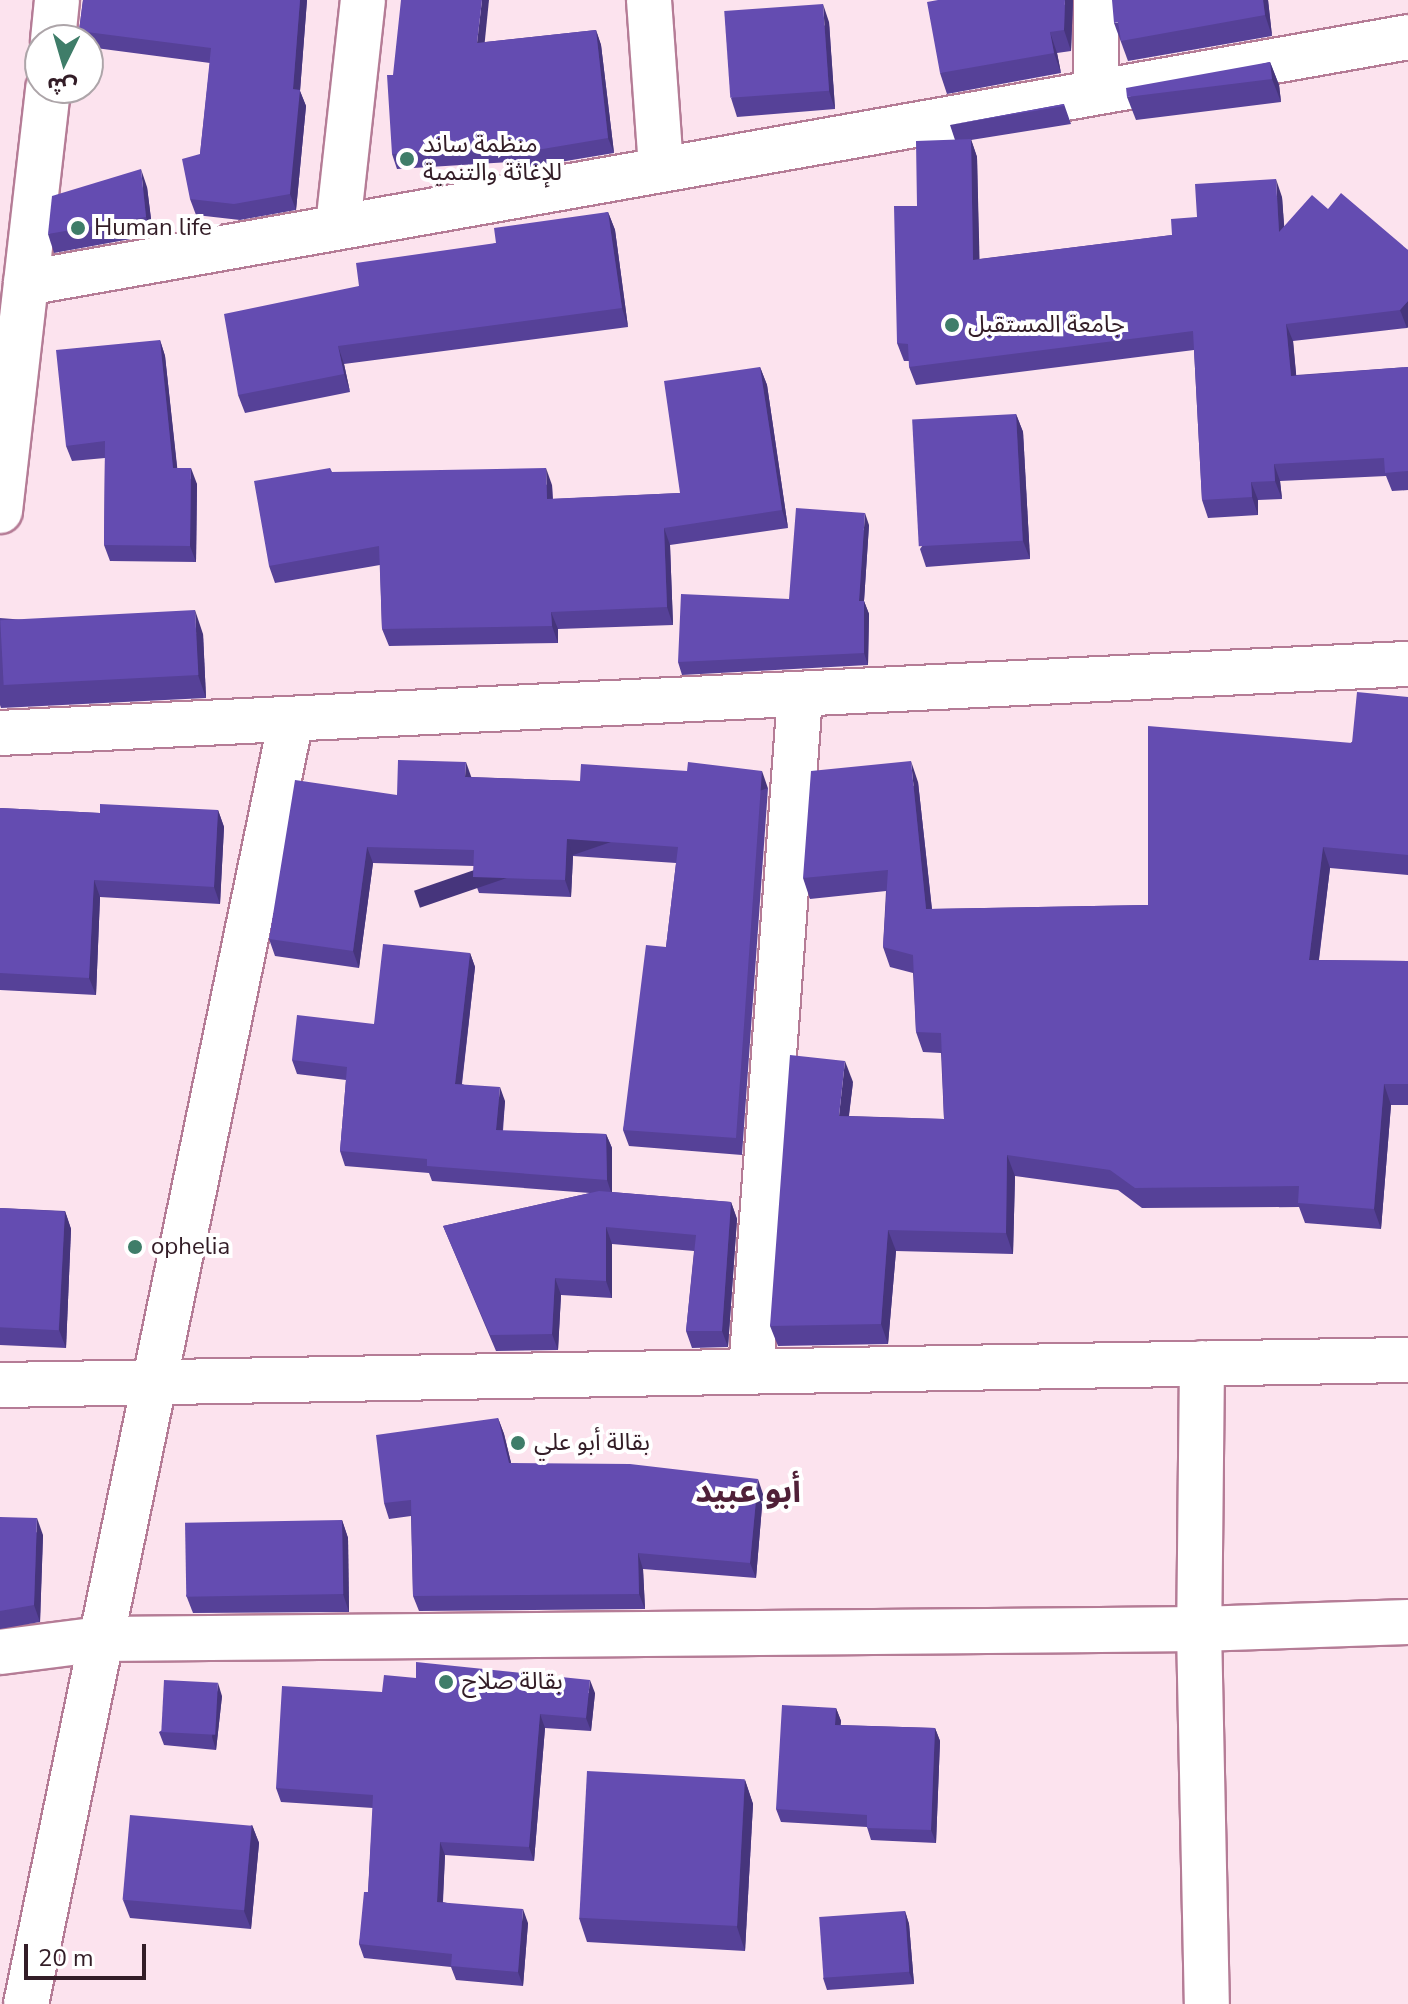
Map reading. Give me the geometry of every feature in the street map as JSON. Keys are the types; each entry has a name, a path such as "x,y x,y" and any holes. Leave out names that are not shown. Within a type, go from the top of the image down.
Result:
{"street":[{"path":"55,24 57,0"},
{"path":"338,226 363,0"},
{"path":"649,0 661,168"},
{"path":"1096,0 1096,89"},
{"path":"26,283 1096,89 1408,37"},
{"path":"0,511 46,104"},
{"path":"0,733 1408,664"},
{"path":"751,1371 800,696"},
{"path":"26,2004 291,720"},
{"path":"0,1385 1408,1360"},
{"path":"1202,1363 1199,1629 1207,2004"},
{"path":"0,1652 102,1639 1199,1629 1408,1622"}],"building":[{"path":"83,0 300,0 293,89 300,90 290,194 234,204 190,199 182,159 200,154 211,48 104,34 104,24 80,24"},
{"path":"401,0 482,0 477,43 596,30 608,138 507,155 506,147 392,154 387,75 393,75"},
{"path":"1065,0 1064,30 1050,32 1054,53 940,73 927,2"},
{"path":"1112,0 1263,0 1265,15 1121,41 1118,22 1114,23"},
{"path":"823,4 829,91 730,98 724,11"},
{"path":"1270,62 1272,79 1127,97 1126,88"},
{"path":"1064,104 1064,106 950,125"},
{"path":"971,139 973,260 1172,235 1171,219 1197,217 1195,184 1276,179 1279,232 1312,195 1328,209 1341,193 1408,250 1408,301 1400,310 1286,324 1291,376 1408,367 1408,471 1385,473 1384,458 1274,464 1275,481 1251,482 1252,497 1202,500 1193,331 909,367 908,344 897,343 894,206 917,206 916,141"},
{"path":"141,169 146,217 48,234 52,196"},
{"path":"608,212 622,308 338,346 344,374 238,395 224,314 359,286 356,263 496,243 494,228"},
{"path":"160,340 173,468 191,468 190,546 104,545 105,441 66,446 56,350"},
{"path":"760,367 782,510 664,528 667,607 551,612 552,626 382,629 379,546 269,566 254,481 330,468 331,472 546,468 547,499 680,493 664,381"},
{"path":"1016,414 1023,541 919,546 912,419"},
{"path":"796,508 865,513 859,601 864,601 864,653 678,662 681,594 789,599"},
{"path":"195,610 198,675 4,685 0,620"},
{"path":"1357,692 1408,697 1408,855 1323,847 1309,960 1408,961 1408,1084 1384,1084 1374,1209 1298,1203 1299,1186 1135,1188 1110,1170 1007,1155 1006,1233 888,1230 881,1324 770,1326 790,1055 845,1061 839,1116 944,1119 941,1033 916,1032 913,955 883,947 888,870 803,878 811,771 911,761 926,909 1148,905 1148,726 1352,743"},
{"path":"398,760 466,762 465,777 580,781 581,764 687,771 688,762 762,771 736,1138 623,1130 646,945 666,947 678,847 567,839 565,880 473,877 474,850 367,847 353,951 269,939 295,780 397,795"},
{"path":"100,804 218,810 214,887 94,880 89,978 0,973 0,808 100,813"},
{"path":"383,944 470,953 455,1084 500,1087 496,1130 606,1134 607,1180 427,1166 427,1159 340,1151 347,1067 292,1060 297,1015 374,1024"},
{"path":"599,1191 731,1202 722,1331 686,1331 696,1235 606,1227 606,1281 555,1278 552,1334 490,1335 443,1226"},
{"path":"0,1208 65,1211 59,1330 0,1327"},
{"path":"498,1418 509,1463 630,1464 758,1479 750,1563 638,1553 639,1594 413,1596 411,1500 384,1503 376,1435"},
{"path":"0,1517 37,1518 34,1605 0,1611"},
{"path":"342,1520 343,1594 186,1597 185,1523"},
{"path":"416,1662 590,1680 586,1718 540,1714 529,1847 440,1842 437,1902 523,1909 518,1972 451,1966 452,1954 359,1944 364,1892 368,1892 373,1795 276,1788 282,1686 382,1692 384,1675 416,1678"},
{"path":"164,1680 218,1683 215,1735 161,1732"},
{"path":"782,1705 836,1708 835,1725 935,1728 931,1830 867,1828 867,1815 776,1809"},
{"path":"587,1771 745,1779 737,1926 579,1918"},
{"path":"130,1815 252,1826 244,1910 123,1900"},
{"path":"905,1911 909,1972 823,1978 819,1917"}],"place":[{"name":"منظمة ساند للإغاثة والتنمية","path":"407,159"},
{"name":"Human life","path":"78,228"},
{"name":"جامعة المستقبل","path":"952,325"},
{"name":"ophelia","path":"135,1247"},
{"name":"بقالة أبو علي","path":"518,1443"},
{"name":"بقالة صلاح","path":"446,1682"}],"district":[{"name":"أبو عبيد","path":"748,1492"}]}
